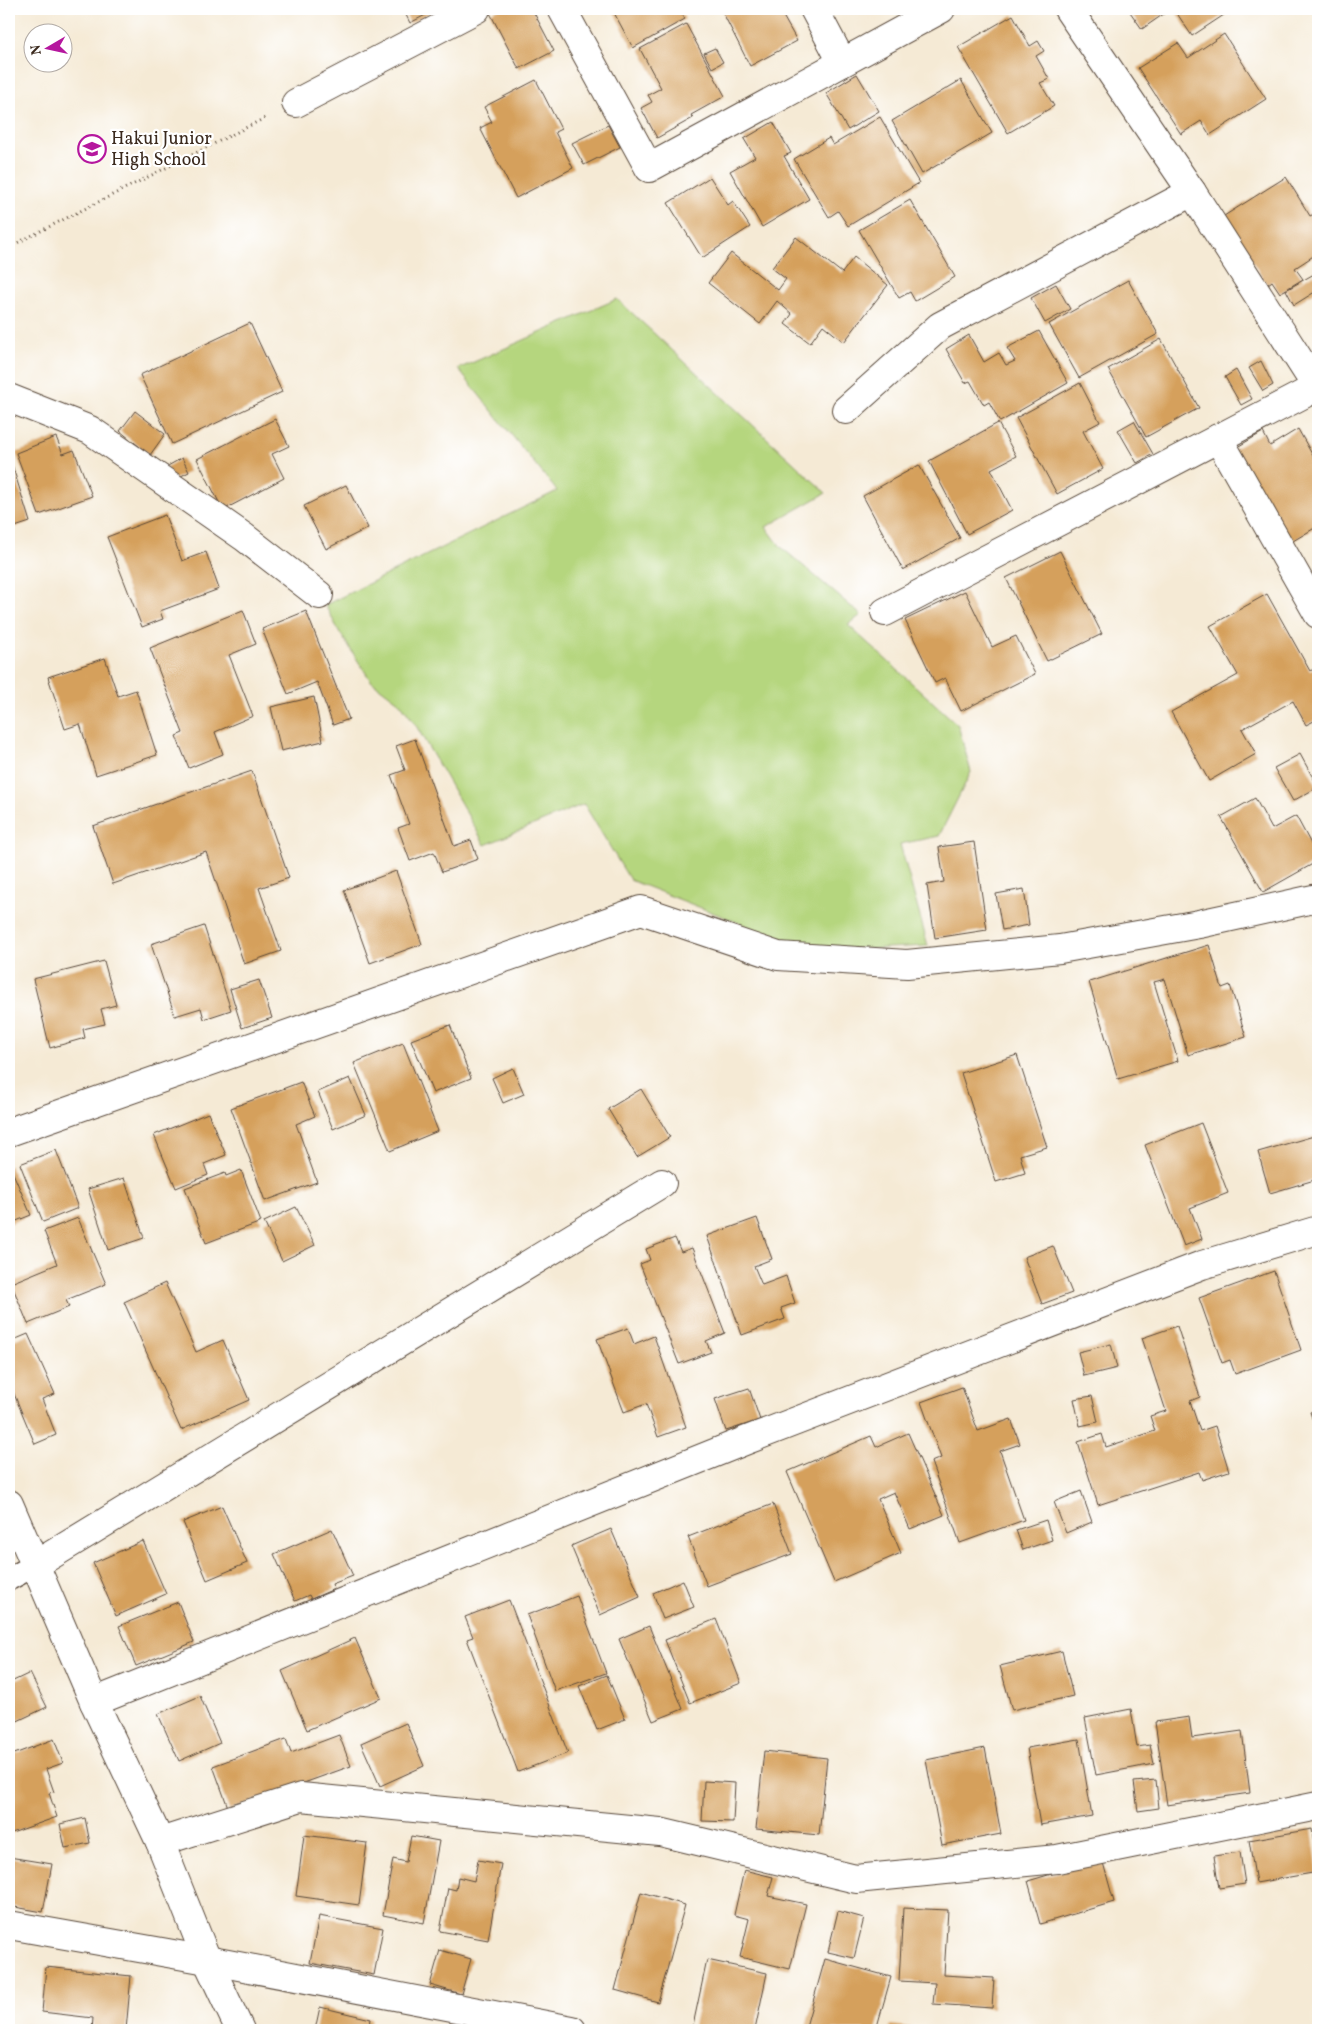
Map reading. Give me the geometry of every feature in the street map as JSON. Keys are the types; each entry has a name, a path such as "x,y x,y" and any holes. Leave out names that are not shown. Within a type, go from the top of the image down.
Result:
{"street":[{"path":"296,103 476,9"},
{"path":"562,9 649,168 941,9"},
{"path":"814,9 842,62"},
{"path":"885,612 1218,438 1318,388 1192,192 1068,9"},
{"path":"846,410 940,326 1192,192"},
{"path":"9,398 90,430 236,532 319,595"},
{"path":"1218,438 1318,614"},
{"path":"9,1132 641,910 778,956 907,964 1060,949 1199,924 1318,898"},
{"path":"35,1565 662,1183"},
{"path":"94,1702 747,1440 1192,1268 1318,1230"},
{"path":"9,1504 94,1702 160,1842 207,1960 240,2030"},
{"path":"160,1842 301,1797 660,1832 856,1880 1057,1859 1318,1806"},
{"path":"9,1925 207,1960 572,2030"}],"lane":[{"path":"9,1579 35,1565"}],"path":[{"path":"9,247 296,103"}],"green space":[{"path":"617,299 826,493 766,527 781,547 861,615 848,625 958,725 971,772 939,836 900,844 928,946 865,949 828,948 775,937 630,880 584,804 485,845 414,722 400,703 371,681 340,633 325,605 557,491 458,369"}],"building":[{"path":"403,9 437,9 410,23"},
{"path":"498,9 532,9 554,51 519,69 490,13"},
{"path":"612,9 679,9 685,19 633,48"},
{"path":"731,9 779,9 797,41 750,66 723,13"},
{"path":"1128,9 1171,9 1142,29"},
{"path":"1174,9 1233,9 1192,36"},
{"path":"1013,15 1030,46 1038,41 1044,51 1036,56 1049,79 1040,83 1054,106 1008,133 958,47"},
{"path":"686,24 725,96 691,115 693,118 657,138 641,108 652,102 648,95 661,88 640,49"},
{"path":"1224,34 1266,99 1210,135 1201,121 1181,134 1138,68 1178,43 1188,58"},
{"path":"715,48 723,62 712,68 704,53"},
{"path":"857,74 879,111 848,130 826,93"},
{"path":"536,80 561,129 555,132 573,168 516,198 480,128 492,122 484,107"},
{"path":"961,80 992,133 922,174 892,121"},
{"path":"880,117 919,183 848,226 838,211 829,217 794,159 829,138 833,145"},
{"path":"773,122 791,153 784,156 809,199 762,227 730,171 755,157 744,139"},
{"path":"608,125 620,147 584,165 572,143"},
{"path":"710,177 728,205 733,201 750,227 702,258 668,203"},
{"path":"1286,177 1310,216 1318,212 1318,253 1295,268 1303,279 1280,293 1272,281 1267,285 1224,216"},
{"path":"910,200 955,277 915,301 910,292 899,298 859,230"},
{"path":"796,237 842,273 854,257 888,285 844,342 823,325 810,343 785,324 792,314 777,301 760,324 708,283 731,253 778,290 786,279 772,268"},
{"path":"1314,274 1318,280 1318,290 1294,305 1286,290"},
{"path":"1128,280 1158,334 1079,378 1049,324"},
{"path":"1056,284 1070,309 1045,323 1031,298"},
{"path":"250,323 282,392 172,444 140,375"},
{"path":"1039,331 1068,383 1000,422 989,402 984,405 970,381 965,383 946,349 969,335 984,362 999,353 1006,365 1015,361 1007,348"},
{"path":"1161,339 1199,408 1146,437 1108,369"},
{"path":"1261,361 1273,385 1263,391 1249,368"},
{"path":"1236,370 1252,399 1241,405 1225,377"},
{"path":"1080,383 1100,422 1083,431 1103,469 1057,494 1016,418"},
{"path":"135,411 165,434 150,455 120,431"},
{"path":"275,419 289,446 272,454 284,478 223,510 197,459"},
{"path":"1134,421 1153,454 1137,463 1118,430"},
{"path":"998,423 1016,456 991,469 1012,510 967,534 929,461"},
{"path":"1298,429 1318,465 1318,526 1288,544 1232,450 1263,432 1270,446"},
{"path":"56,437 63,454 74,450 92,496 39,515 16,453"},
{"path":"9,455 30,522 9,529"},
{"path":"182,458 189,472 173,480 166,467"},
{"path":"919,465 960,538 903,570 863,496"},
{"path":"346,485 368,528 326,549 304,506"},
{"path":"165,515 182,561 206,552 219,589 160,611 163,619 142,627 107,537"},
{"path":"1060,551 1102,634 1047,661 1006,578"},
{"path":"965,591 992,647 1016,636 1035,674 961,711 945,678 935,683 905,620"},
{"path":"1267,594 1310,671 1318,667 1318,719 1306,725 1293,701 1242,729 1256,754 1209,781 1171,712 1238,675 1210,626"},
{"path":"243,610 256,644 229,655 253,716 215,732 223,754 189,768 176,736 183,733 150,648"},
{"path":"306,611 349,719 333,725 317,682 288,694 262,629"},
{"path":"105,658 118,696 136,690 157,755 96,775 80,724 65,729 48,677"},
{"path":"314,697 323,741 281,751 271,707"},
{"path":"415,739 454,846 471,840 478,859 442,872 434,852 410,861 398,828 409,824 391,775 405,770 396,746"},
{"path":"1300,754 1318,787 1293,801 1274,768"},
{"path":"252,771 289,878 259,888 281,951 244,964 206,852 113,884 93,826"},
{"path":"1255,798 1272,829 1296,816 1318,857 1318,861 1263,892 1221,817"},
{"path":"974,842 987,930 935,938 927,885 944,882 939,847"},
{"path":"396,871 422,944 370,963 344,890"},
{"path":"1024,889 1029,925 1002,930 996,894"},
{"path":"204,926 231,1010 204,1019 201,1008 175,1016 151,944"},
{"path":"1209,945 1222,988 1230,985 1246,1037 1188,1055 1165,979 1154,982 1178,1061 1118,1079 1089,982"},
{"path":"104,961 116,1005 101,1009 105,1024 83,1029 85,1038 50,1048 33,979"},
{"path":"259,980 272,1018 242,1028 230,989"},
{"path":"450,1025 471,1078 433,1093 411,1040"},
{"path":"403,1043 438,1131 390,1151 354,1063"},
{"path":"1017,1055 1047,1147 1020,1155 1025,1173 996,1182 961,1073"},
{"path":"513,1068 524,1094 503,1103 492,1078"},
{"path":"350,1078 366,1115 333,1129 318,1092"},
{"path":"301,1082 315,1116 296,1124 317,1182 265,1201 231,1108"},
{"path":"641,1089 670,1137 637,1157 608,1109"},
{"path":"208,1113 226,1155 204,1164 208,1175 176,1188 154,1135"},
{"path":"1201,1123 1228,1193 1190,1208 1202,1239 1184,1246 1145,1145"},
{"path":"1314,1136 1318,1150 1318,1179 1270,1193 1258,1152"},
{"path":"56,1150 78,1208 43,1222 20,1164"},
{"path":"9,1166 31,1215 9,1224"},
{"path":"241,1170 261,1222 206,1243 185,1188 225,1173 226,1176"},
{"path":"124,1178 144,1238 108,1250 88,1189"},
{"path":"296,1207 315,1245 282,1261 264,1222"},
{"path":"78,1218 106,1284 66,1300 69,1307 28,1324 11,1283 57,1264 44,1231"},
{"path":"757,1218 772,1259 754,1266 762,1285 786,1276 795,1303 781,1308 785,1319 742,1335 707,1236"},
{"path":"675,1238 681,1252 692,1248 725,1333 706,1341 711,1352 679,1364 640,1264 650,1260 646,1249"},
{"path":"1053,1246 1072,1293 1042,1304 1024,1257"},
{"path":"1274,1271 1301,1350 1235,1374 1230,1360 1222,1363 1199,1298"},
{"path":"165,1283 196,1352 223,1340 249,1400 181,1430 124,1302"},
{"path":"1177,1326 1200,1397 1190,1401 1200,1431 1215,1426 1229,1471 1202,1480 1199,1472 1098,1505 1078,1442 1102,1434 1106,1447 1155,1431 1150,1416 1166,1411 1142,1338"},
{"path":"628,1328 634,1344 654,1336 686,1427 658,1437 646,1404 624,1412 597,1339"},
{"path":"28,1334 55,1394 42,1399 56,1435 35,1444 9,1382 9,1342"},
{"path":"1111,1344 1117,1368 1084,1376 1078,1352"},
{"path":"962,1387 978,1431 1011,1419 1020,1444 1000,1451 1024,1520 960,1543 931,1462 941,1458 921,1402"},
{"path":"749,1388 760,1420 726,1431 715,1399"},
{"path":"1092,1396 1098,1422 1080,1426 1074,1399"},
{"path":"1318,1410 1318,1436 1310,1412"},
{"path":"908,1433 944,1515 910,1529 894,1492 878,1499 901,1553 834,1582 787,1472 871,1436 876,1447"},
{"path":"1081,1491 1092,1522 1066,1533 1054,1502"},
{"path":"773,1504 792,1554 707,1586 688,1537"},
{"path":"222,1506 247,1563 207,1580 183,1522"},
{"path":"1046,1520 1052,1540 1023,1550 1016,1530"},
{"path":"332,1529 353,1576 332,1584 334,1589 311,1599 309,1595 295,1601 274,1554"},
{"path":"611,1529 640,1597 600,1615 571,1546"},
{"path":"143,1541 166,1594 116,1616 93,1563"},
{"path":"683,1580 694,1607 663,1619 653,1593"},
{"path":"577,1596 606,1673 555,1691 527,1615"},
{"path":"509,1600 568,1753 518,1772 467,1639 473,1637 465,1617"},
{"path":"178,1602 194,1642 136,1666 119,1626"},
{"path":"716,1619 741,1683 690,1703 665,1640"},
{"path":"649,1626 683,1709 653,1721 619,1639"},
{"path":"355,1638 381,1698 307,1730 282,1671"},
{"path":"1062,1651 1073,1696 1012,1710 1000,1666"},
{"path":"30,1673 47,1707 9,1725 9,1683"},
{"path":"607,1675 625,1719 597,1730 579,1686"},
{"path":"200,1696 220,1743 179,1761 158,1714"},
{"path":"1131,1709 1137,1747 1150,1745 1154,1764 1096,1775 1085,1718"},
{"path":"1189,1717 1192,1738 1242,1731 1250,1793 1167,1805 1155,1722"},
{"path":"406,1723 424,1766 380,1786 361,1743"},
{"path":"339,1735 351,1766 229,1810 213,1766 286,1739 291,1753"},
{"path":"54,1739 63,1763 46,1769 54,1792 49,1793 57,1817 9,1834 9,1756"},
{"path":"1079,1739 1092,1816 1040,1825 1027,1748"},
{"path":"985,1748 1001,1834 942,1845 926,1760"},
{"path":"764,1751 827,1758 819,1835 756,1829"},
{"path":"1156,1780 1159,1808 1138,1811 1134,1782"},
{"path":"704,1781 735,1783 733,1822 702,1821"},
{"path":"85,1818 90,1843 65,1848 60,1824"},
{"path":"1312,1829 1318,1872 1256,1883 1249,1840"},
{"path":"304,1835 367,1843 359,1905 296,1896"},
{"path":"411,1836 439,1841 424,1923 383,1915 393,1859 406,1862"},
{"path":"1240,1852 1245,1884 1219,1888 1214,1856"},
{"path":"9,1857 52,1864 43,1912 9,1906"},
{"path":"1102,1859 1114,1902 1040,1924 1028,1881"},
{"path":"478,1860 501,1864 488,1940 440,1931 448,1888 456,1890 458,1877 474,1881"},
{"path":"744,1870 773,1877 768,1896 806,1904 790,1969 740,1957 749,1919 734,1915"},
{"path":"641,1892 685,1905 658,2002 615,1990"},
{"path":"903,1908 948,1910 944,1975 994,1978 992,2008 933,2004 935,1983 899,1981"},
{"path":"838,1911 864,1918 854,1958 828,1952"},
{"path":"319,1916 383,1928 374,1975 310,1963"},
{"path":"440,1950 471,1959 461,1994 430,1985"},
{"path":"825,1959 891,1977 876,2030 805,2030"},
{"path":"707,1960 767,1973 755,2030 692,2030"},
{"path":"46,1967 131,1976 126,2030 92,2030 93,2018 42,2012"},
{"path":"320,2007 371,2019 369,2030 315,2030"},
{"path":"890,2025 925,2029 925,2030 889,2030"}],"place":[{"name":"Hakui Junior High School","path":"92,149"}]}
